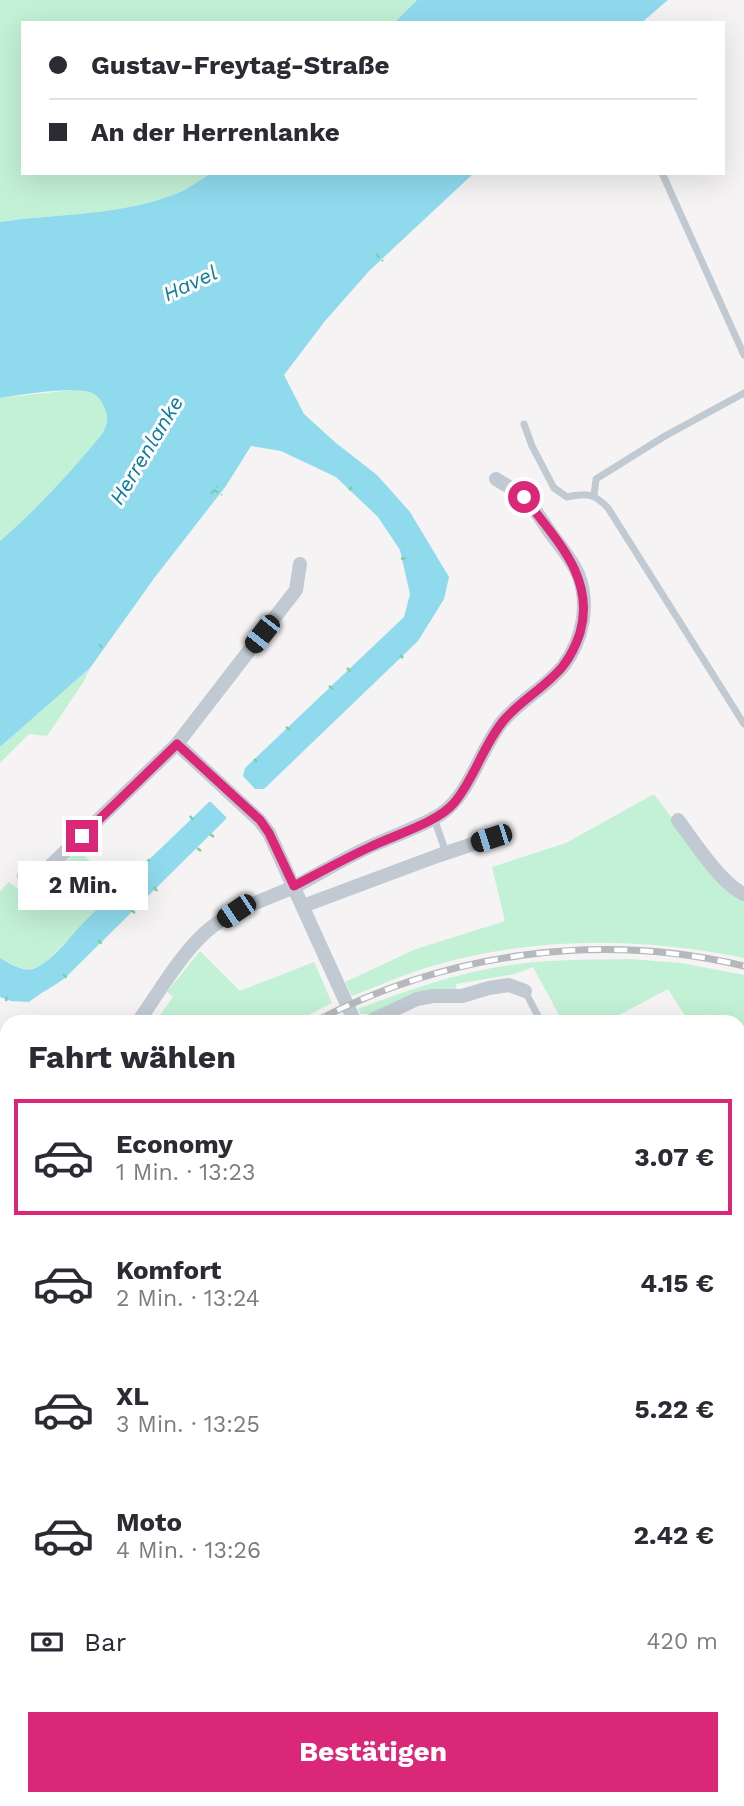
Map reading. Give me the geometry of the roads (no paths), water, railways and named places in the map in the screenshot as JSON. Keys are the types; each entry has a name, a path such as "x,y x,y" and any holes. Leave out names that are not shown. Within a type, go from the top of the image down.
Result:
{"street":[{"path":"143,1015 184,958 213,926 236,911 294,886 367,848 434,818 449,808 456,801 504,720 563,666 575,646 584,616 583,590 577,573 568,556 524,497 496,479"},
{"path":"24,876 47,869 177,744 296,590 300,564"},
{"path":"177,744 260,820 269,833 352,1015"},
{"path":"678,820 710,864 744,894"},
{"path":"303,906 491,838"},
{"path":"383,1015 417,999 433,996 462,996 509,985 525,991"}],"lane":[{"path":"663,175 744,355"},
{"path":"594,496 596,479 665,436 744,393"},
{"path":"524,424 554,488 567,497 594,496 608,508 744,724"},
{"path":"434,818 446,853"},
{"path":"525,991 537,1015"}],"water":[{"path":"417,0 668,0 643,21 396,21"},
{"path":"208,175 472,175 369,271 325,321 284,375 304,414 377,475 410,512 449,577 444,599 418,641 264,789 255,789 243,776 245,768 404,617 410,594 400,550 378,517 336,477 281,451 251,446 226,486 155,577 90,668 0,747 0,541 41,503 79,462 103,433 107,417 99,398 85,391 48,391 0,398 0,222 135,206 178,193"},
{"path":"209,802 226,819 65,978 29,1002 0,997 0,958 26,969 42,965"}],"railway":[{"path":"329,1015 364,998 416,979 524,955 579,950 634,950 744,966"}],"water label":[{"name":"Havel","path":"190,283"},
{"name":"Herrenlanke","path":"146,450"}]}
